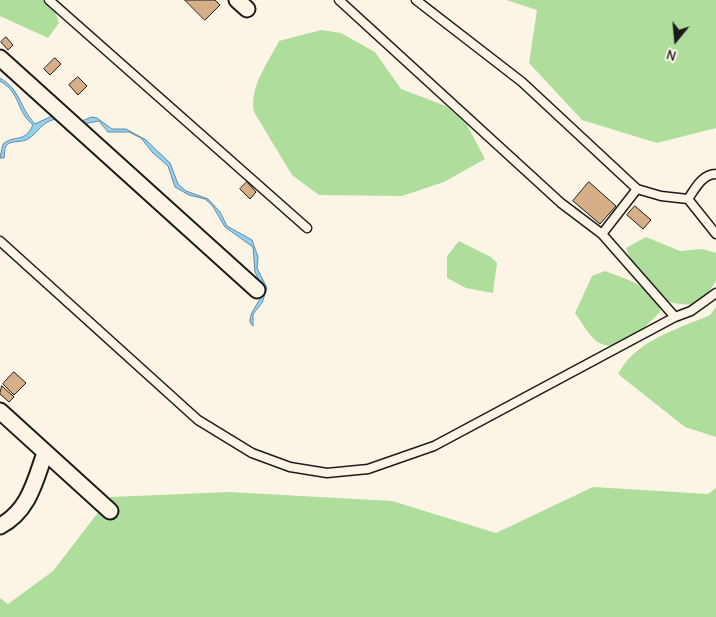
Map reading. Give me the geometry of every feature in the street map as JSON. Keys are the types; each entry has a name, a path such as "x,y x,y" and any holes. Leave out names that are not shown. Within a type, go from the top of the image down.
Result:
{"street":[{"path":"0,58 257,290"},
{"path":"0,411 110,511"},
{"path":"0,526 19,512 28,500 46,452"}],"lane":[{"path":"49,0 307,228"},
{"path":"339,0 561,203 602,234 675,317"},
{"path":"416,0 522,82 638,189 662,196 688,199 716,234"},
{"path":"688,199 706,176 716,174"},
{"path":"602,234 638,189"},
{"path":"0,241 198,420 252,452 290,467 327,473 368,469 434,446 698,306 716,293"}],"green space":[{"path":"0,0 51,0 59,23 48,38 0,16"},
{"path":"506,0 716,0 716,128 657,143 582,120 529,63 537,10"},
{"path":"321,30 341,33 375,52 401,89 446,106 467,125 485,159 444,182 402,196 319,195 292,175 254,112 254,93 260,75 279,41"},
{"path":"646,237 680,251 702,249 716,253 716,281 699,306 673,303 663,299 641,272 633,266 626,248"},
{"path":"459,241 491,257 497,263 493,293 466,288 447,278 447,256"},
{"path":"605,271 631,281 644,289 656,302 661,311 630,339 621,344 611,346 602,344 593,338 575,313 592,276"},
{"path":"716,307 716,437 685,427 618,374 626,362 646,344 671,331 710,315"},
{"path":"593,487 708,494 716,488 716,617 0,617 0,598 8,604 53,571 110,497 229,492 392,501 496,533"}],"water":[{"path":"0,78 16,93 35,124 52,116 71,125 92,117 97,118 112,129 126,129 146,140 170,163 178,184 186,191 208,199 220,212 227,226 252,240 258,257 257,268 267,288 262,303 253,314 253,326 250,323 251,314 264,291 255,272 253,247 225,227 212,205 205,199 189,195 175,187 168,166 153,153 141,138 129,132 108,132 99,121 67,127 56,119 51,120 28,139 8,144 5,149 4,158 0,158 3,144 11,139 23,137 30,131 33,125 23,114 12,91 0,81"}],"building":[{"path":"185,0 215,0 220,5 205,20"},
{"path":"6,37 13,45 8,50 1,42"},
{"path":"55,58 61,64 50,75 44,69"},
{"path":"78,77 87,86 78,95 69,85"},
{"path":"247,182 256,192 250,199 240,189"},
{"path":"589,182 616,206 600,224 573,201"},
{"path":"635,206 651,220 643,229 627,215"},
{"path":"14,372 26,383 14,395 3,384"},
{"path":"2,386 14,397 9,402 0,394"}]}
